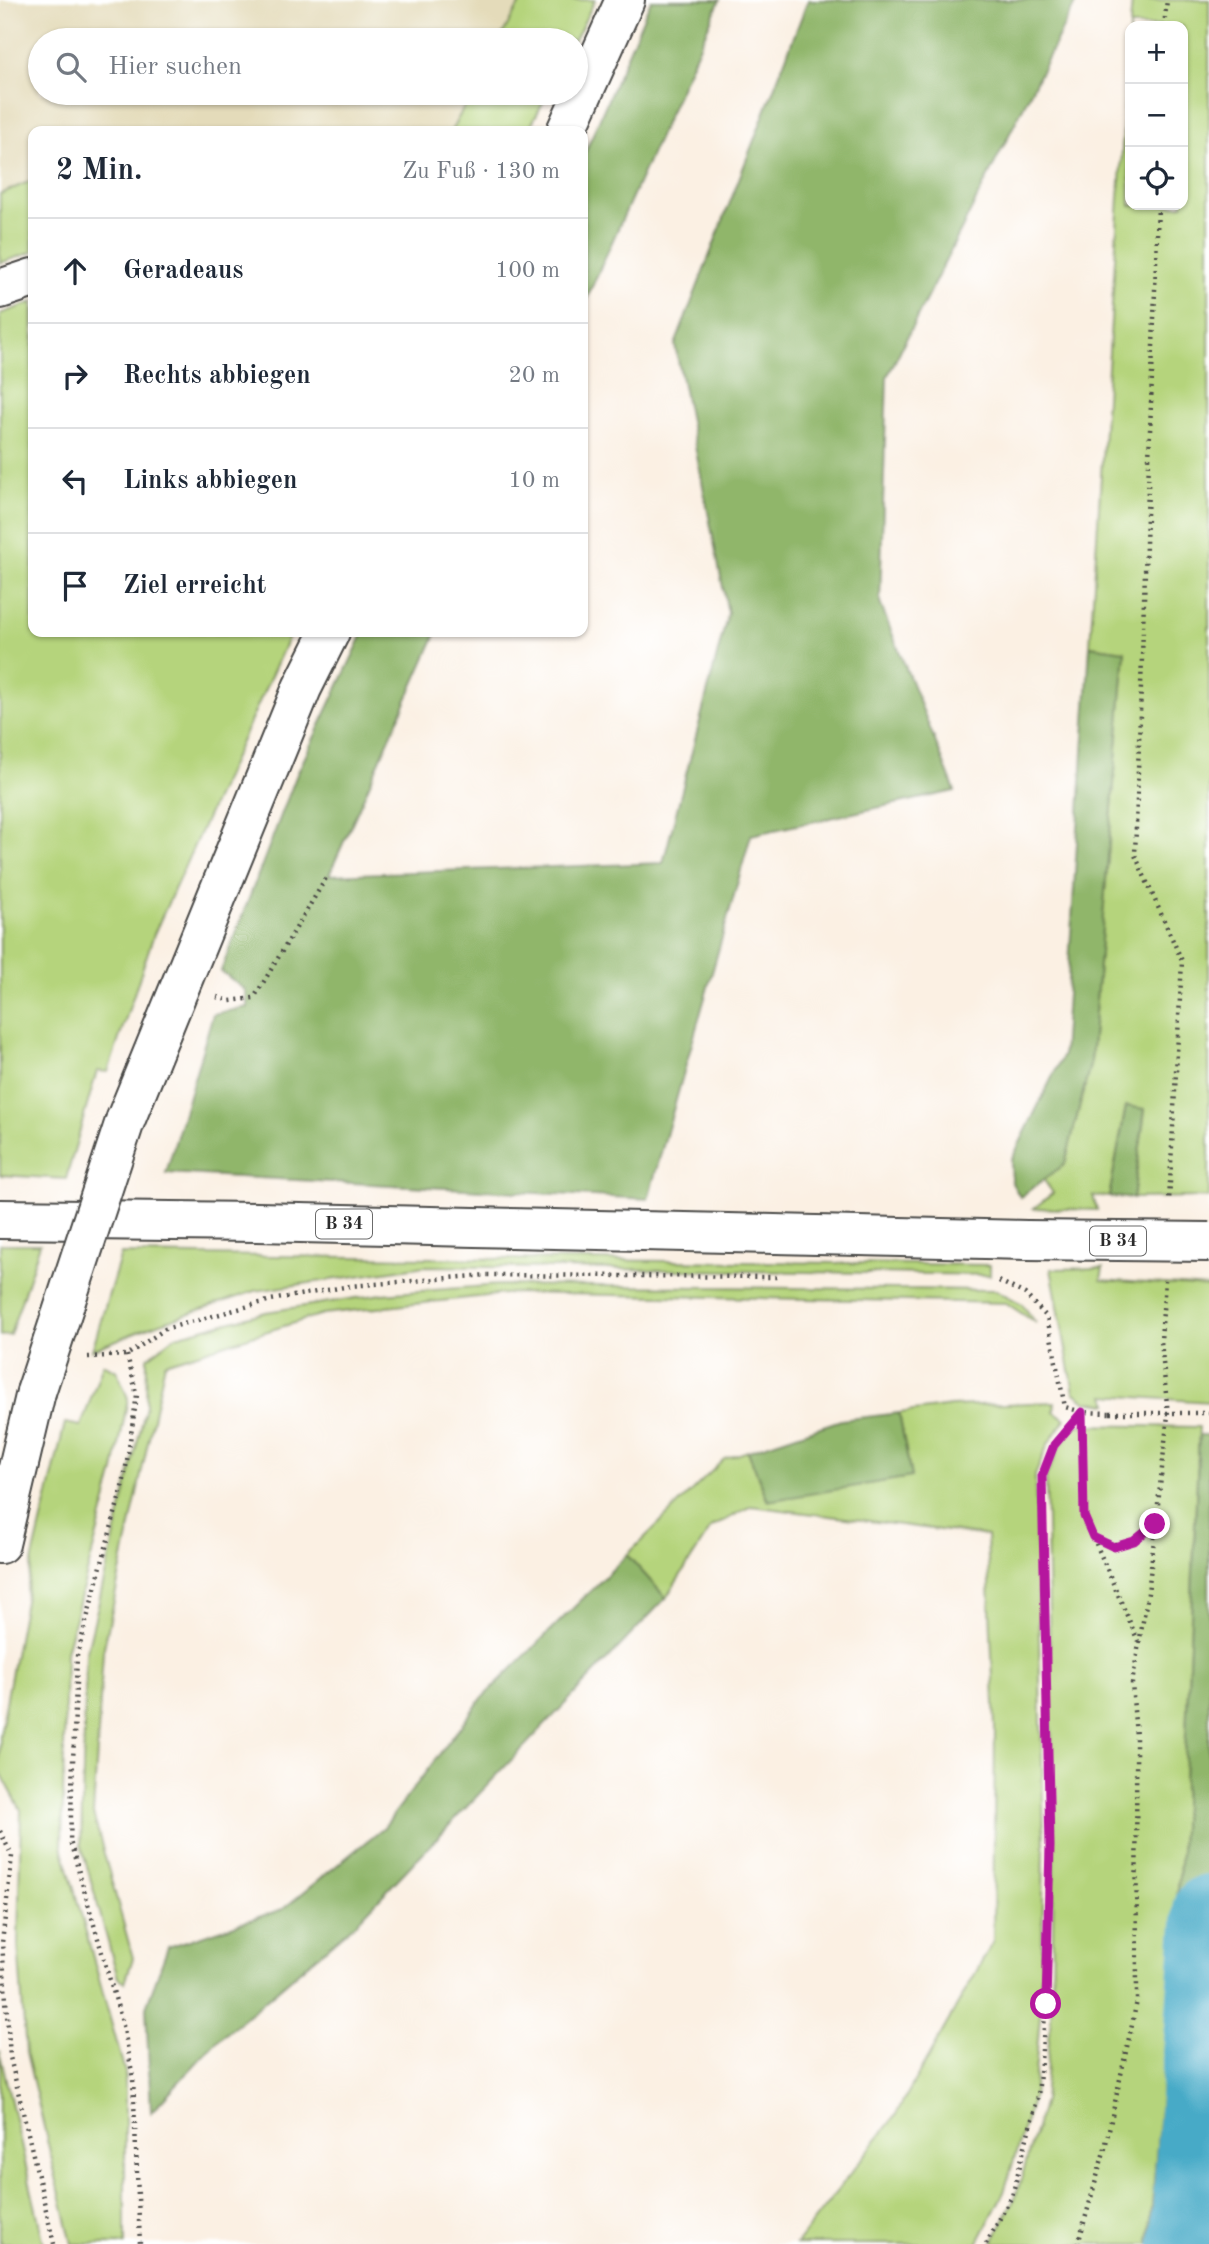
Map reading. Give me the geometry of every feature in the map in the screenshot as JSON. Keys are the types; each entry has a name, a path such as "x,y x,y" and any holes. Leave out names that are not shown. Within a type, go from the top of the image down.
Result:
{"main road":[{"path":"588,82 625,0"},
{"path":"568,126 578,105"},
{"path":"0,289 28,280"},
{"path":"0,1544 36,1392 125,1121 302,688 328,637"},
{"name":"B 34","path":"5,1217 1027,1240 1209,1241"}],"path":[{"path":"1165,21 1167,0"},
{"path":"180,985 230,1001 254,998 328,875"},
{"path":"139,2244 134,2078 124,2029 71,1841 77,1656 124,1480 137,1395 127,1354 165,1329 271,1300 350,1286 487,1275 788,1277"},
{"path":"994,1279 1025,1294 1047,1317 1065,1407 1082,1412 1209,1413"},
{"path":"1082,1412 1084,1516 1139,1643"},
{"path":"986,2244 1012,2196 1038,2096 1046,2004 1050,1846 1042,1476 1054,1445 1082,1412"},
{"path":"1093,1537 1114,1547 1134,1541 1155,1524"},
{"path":"0,1831 12,1856 2,1943 10,2057 54,2244"}],"shaded area":[{"path":"0,0 595,0 581,28 28,28 28,105 542,105 531,126 28,126 28,254 0,263"}],"green space":[{"path":"522,0 595,0 581,28 506,28"},
{"path":"651,0 720,0 588,296 588,145"},
{"path":"808,0 1077,0 887,377 880,603 955,791 751,835 648,1199 166,1173 213,1014 248,1007 245,990 221,971 297,774 362,637 435,637 329,875 663,863 728,613 675,345"},
{"path":"1132,0 1209,0 1209,1197 1133,1198 1145,1110 1126,1106 1109,1197 1093,1196 1097,1210 1034,1208 1053,1193 1043,1179 1065,1164 1091,1061 1125,651 1090,646 1125,104 1125,210 1188,210 1188,21 1130,21"},
{"path":"465,105 542,105 531,126 454,126"},
{"path":"28,182 28,254 0,263 0,194"},
{"path":"28,304 28,637 289,637 154,934 108,1072 97,1071 66,1179 0,1175 0,314"},
{"path":"1090,646 1125,651 1091,1061 1065,1164 1020,1197 1012,1183 1011,1161 1063,1055"},
{"path":"1126,1106 1145,1109 1133,1198 1109,1197"},
{"path":"0,1244 40,1244 10,1335 0,1336"},
{"path":"121,1254 990,1265 990,1275 425,1266 255,1291 149,1327 92,1350"},
{"path":"1103,1268 1101,1280 1209,1287 1209,1402 1105,1395 1108,1404 1085,1401 1074,1392 1051,1269"},
{"path":"499,1285 996,1290 1022,1304 1036,1323 1006,1303 514,1293 323,1314 165,1363 103,1652 93,1814 133,1958 125,1982 118,1978 81,1845 86,1655 146,1406 147,1358 176,1336 266,1312 382,1294"},
{"path":"103,1364 117,1371 128,1398 114,1471 66,1652 62,1846 125,2072 125,2244 72,2244 26,2052 18,1944 21,1810 0,1771 0,1735 33,1558 65,1423 81,1426"},
{"path":"1055,1402 1054,1411 1065,1419 1048,1444 1035,1475 1044,1844 1041,2004 1033,2097 1004,2192 977,2244 796,2244 895,2116 993,1942 995,1728 987,1536 751,1506 711,1528 666,1598 627,1555 724,1459 748,1451 767,1500 911,1477 899,1413 951,1406"},
{"path":"899,1413 911,1477 768,1501 748,1451 841,1420"},
{"path":"1077,1425 1199,1427 1181,1852 1149,2244 992,2244 1016,2196 1044,2101 1052,2005 1054,1849 1046,1477 1059,1448"},
{"path":"1199,1435 1209,1435 1209,2244 1149,2244 1181,1852"},
{"path":"627,1555 666,1598 357,1922 214,2044 151,2112 146,2007 168,1947 283,1909 384,1827 483,1697"},
{"path":"0,2050 1,2058 44,2244 0,2244"}],"waterway":[{"path":"1186,2244 1209,1910"}],"route":[{"path":"1046,2004 1050,1846 1042,1476 1054,1445 1082,1412 1081,1474 1084,1516 1093,1537 1114,1547 1134,1541 1155,1524"}]}
